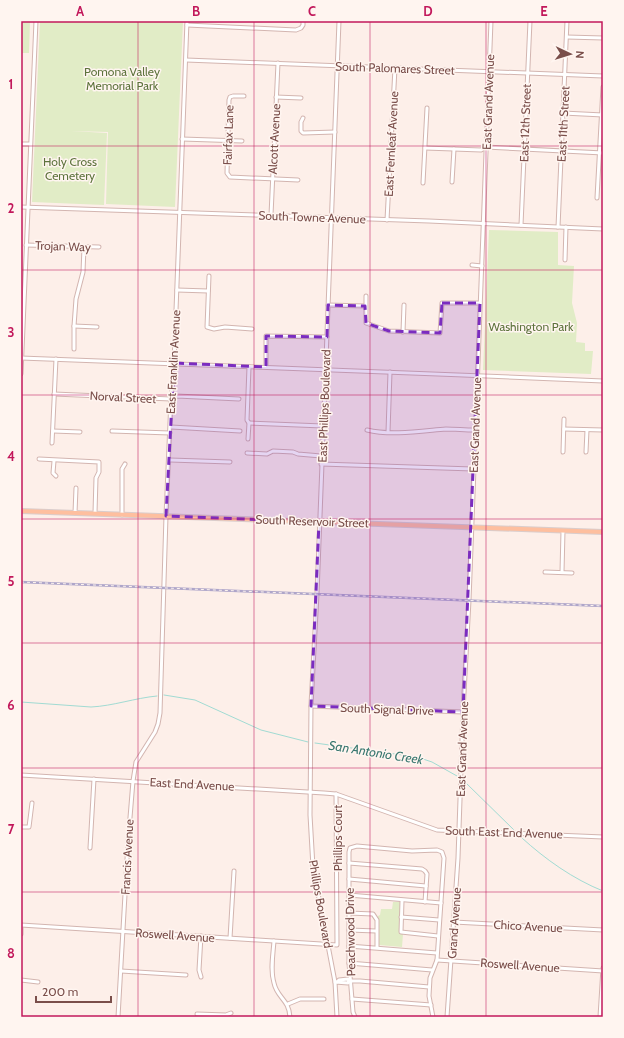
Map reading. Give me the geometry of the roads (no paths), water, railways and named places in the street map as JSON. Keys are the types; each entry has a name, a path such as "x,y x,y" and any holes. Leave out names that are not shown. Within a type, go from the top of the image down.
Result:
{"main road":[{"name":"South Reservoir Street","path":"21,511 603,532"}],"street":[{"path":"21,374 36,21"},
{"path":"231,21 231,26"},
{"path":"187,23 296,30 301,28 303,21"},
{"name":"East Phillips Boulevard","path":"310,791 311,706 339,21"},
{"name":"East Grand Avenue","path":"458,830 469,600 474,430 484,223 491,21"},
{"name":"East 12th Street","path":"521,225 530,21"},
{"name":"East 11th Street","path":"558,227 566,74 567,21"},
{"name":"East Franklin Avenue","path":"160,703 166,516 170,460 171,399 174,363 187,23"},
{"path":"567,37 603,38"},
{"name":"South Palomares Street","path":"186,60 603,76"},
{"name":"Alcott Avenue","path":"272,215 278,63"},
{"name":"East Fernleaf Avenue","path":"387,220 395,68"},
{"path":"597,198 601,153 603,86"},
{"name":"Fairfax Lane","path":"244,96 233,96 230,97 229,100 226,173 230,176 273,179"},
{"path":"276,97 301,98"},
{"path":"423,183 427,108"},
{"path":"563,113 602,115"},
{"path":"303,118 301,122 301,131 303,133 335,132"},
{"path":"182,139 242,141"},
{"path":"21,144 30,144"},
{"path":"425,148 562,150 601,153"},
{"path":"452,182 454,149"},
{"path":"273,179 298,180"},
{"name":"South Towne Avenue","path":"21,207 484,223 603,229"},
{"path":"565,260 566,227"},
{"name":"Trojan Way","path":"26,245 99,247"},
{"path":"74,349 76,299 83,272 84,247"},
{"path":"472,265 482,266"},
{"path":"209,276 208,327 214,329 226,327 252,329"},
{"path":"177,290 208,291"},
{"path":"366,296 366,323 389,331 403,332 440,333 442,302 480,303"},
{"path":"328,305 366,306"},
{"path":"403,332 404,305"},
{"path":"74,326 97,327"},
{"path":"266,367 266,336 327,337"},
{"path":"21,358 603,381"},
{"path":"52,444 56,359"},
{"path":"248,438 248,423 246,420 249,367"},
{"path":"388,432 390,372"},
{"name":"Norval Street","path":"54,394 171,399 177,396 239,399"},
{"path":"563,452 564,419"},
{"path":"248,423 322,426"},
{"path":"171,427 240,431"},
{"path":"368,430 388,432 414,432 447,429 474,430"},
{"path":"564,429 603,430"},
{"path":"586,452 587,430"},
{"path":"53,431 80,432"},
{"path":"112,431 170,433"},
{"path":"247,453 267,454 273,451 321,456"},
{"path":"39,459 100,462 100,472 96,478 95,514"},
{"path":"54,460 53,473 56,476"},
{"path":"170,460 230,462"},
{"path":"122,514 122,469 125,464"},
{"path":"321,464 473,470"},
{"path":"75,513 76,488"},
{"path":"562,572 563,531"},
{"path":"545,572 572,573"},
{"name":"Francis Avenue","path":"118,1017 133,781 136,762 155,732 158,724 160,703"},
{"name":"South Signal Drive","path":"311,706 463,712"},
{"name":"East End Avenue","path":"21,775 310,791 336,794 362,803"},
{"path":"90,848 94,779"},
{"name":"Phillips Boulevard","path":"310,791 313,867 336,982 337,1017"},
{"name":"Phillips Court","path":"328,945 337,945 336,794"},
{"path":"21,827 29,827 32,803"},
{"name":"South East End Avenue","path":"362,803 437,830 603,837"},
{"name":"Grand Avenue","path":"447,1017 458,858 458,830"},
{"name":"Peachwood Drive","path":"354,1017 349,963 350,848 357,846 412,851 437,850 442,852 444,858 441,903"},
{"path":"349,863 422,869 427,874 425,902"},
{"path":"230,938 234,871"},
{"path":"349,879 426,886"},
{"path":"349,895 402,901 441,903 437,960 432,970 429,987 433,1017"},
{"path":"402,901 401,932 438,936"},
{"path":"349,913 373,914 377,920 377,947"},
{"path":"401,917 439,920"},
{"name":"Chico Avenue","path":"454,922 603,930"},
{"path":"21,925 21,934"},
{"name":"Roswell Avenue","path":"21,925 328,945"},
{"path":"349,930 376,931"},
{"path":"201,936 201,977"},
{"path":"274,941 272,972 274,984 278,993 288,1004 290,1017"},
{"path":"349,946 377,947 437,953"},
{"name":"Roswell Avenue","path":"437,960 603,970"},
{"path":"349,963 432,970"},
{"path":"600,1017 603,970"},
{"path":"121,971 186,975"},
{"path":"21,980 38,982"},
{"path":"336,982 348,983 350,981 429,987"},
{"path":"288,1004 300,999 324,999"},
{"path":"352,999 431,1005"},
{"path":"197,1014 214,1016 232,1013"}],"waterway":[{"name":"San Antonio Creek","path":"164,695 195,700 261,730 308,742"},
{"name":"San Antonio Creek","path":"21,702 91,707 157,696"},
{"name":"San Antonio Creek","path":"315,743 417,757 432,762 457,776"},
{"name":"San Antonio Creek","path":"466,783 514,830"},
{"name":"San Antonio Creek","path":"522,838 560,868 581,881 603,891"}],"railway":[{"path":"21,582 603,606"}],"park label":[{"name":"Pomona Valley Memorial Park","path":"122,78"},
{"name":"Holy Cross Cemetery","path":"70,168"},
{"name":"Washington Park","path":"531,326"}]}
